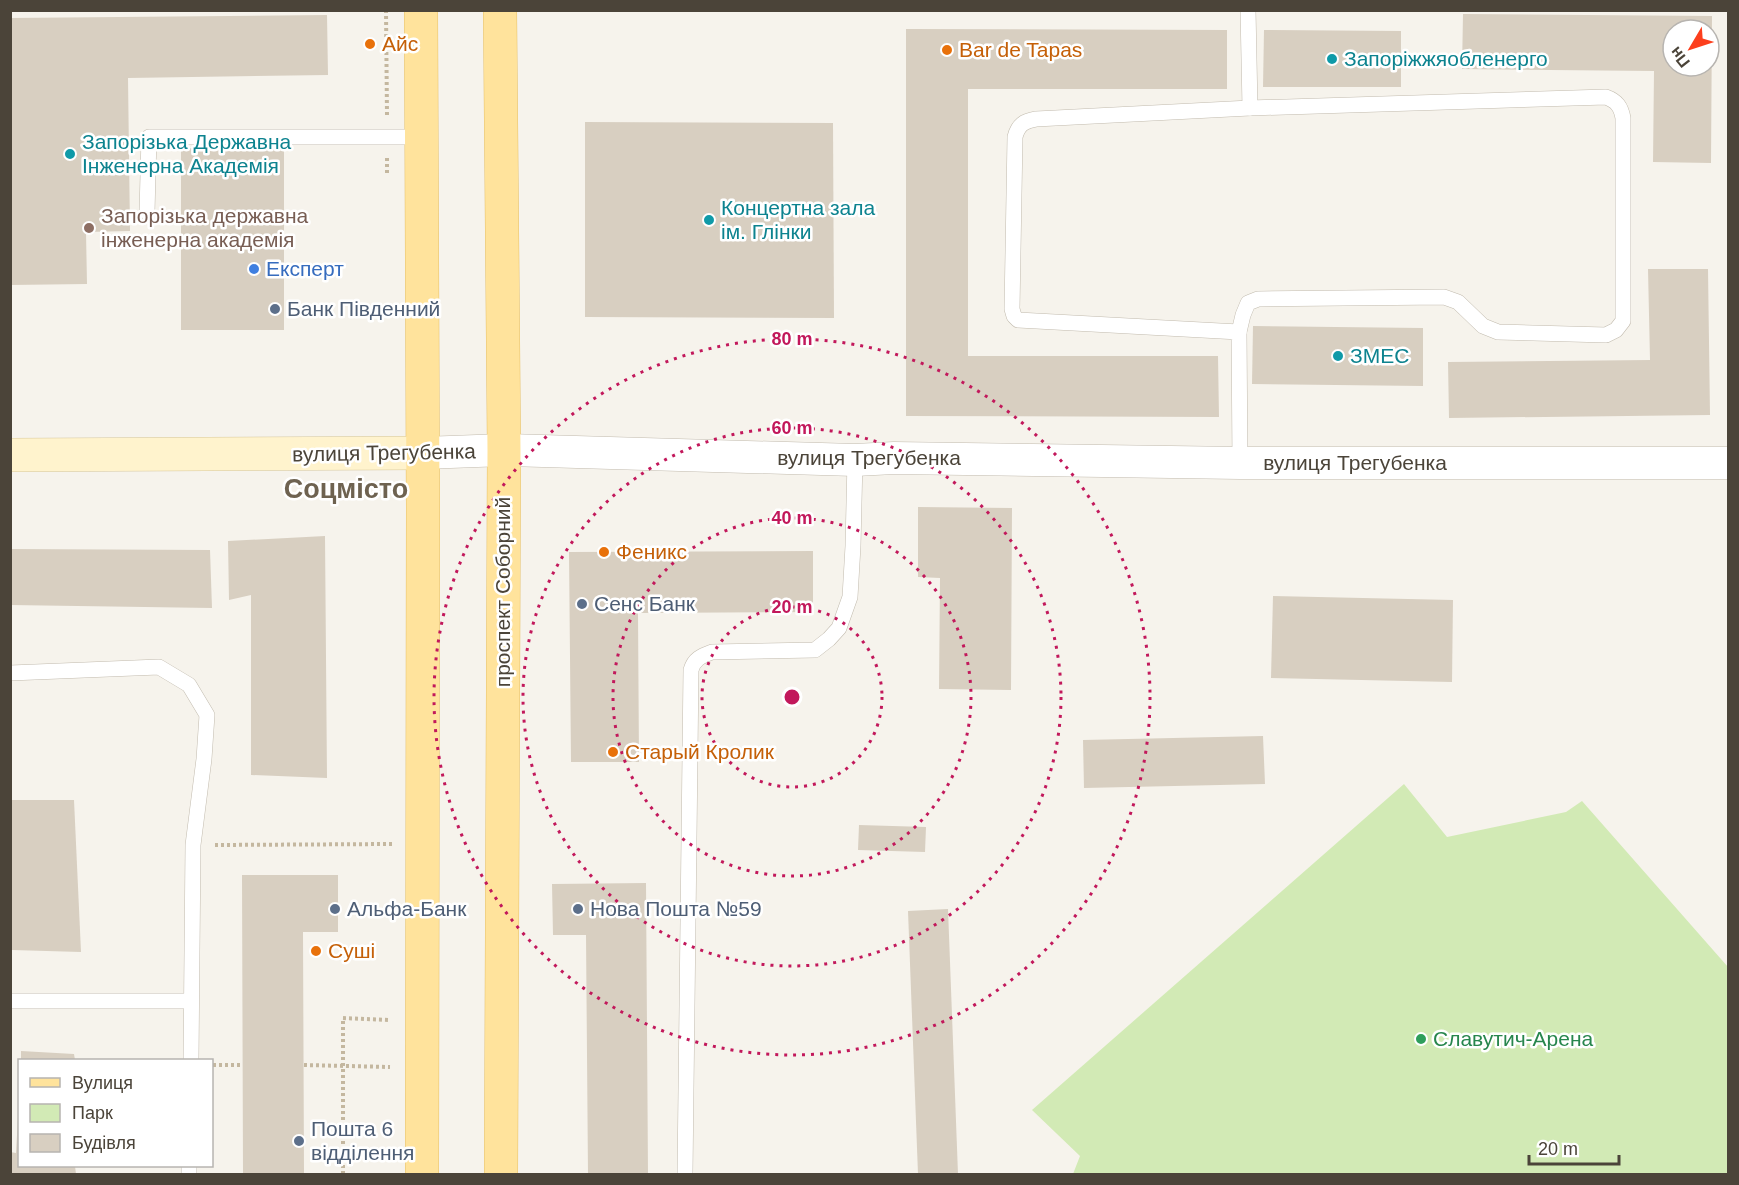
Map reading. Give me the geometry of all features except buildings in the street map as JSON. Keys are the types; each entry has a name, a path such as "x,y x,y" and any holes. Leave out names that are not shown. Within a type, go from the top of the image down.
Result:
{"main road":[{"path":"421,10 422,1174"},
{"name":"проспект Соборний","path":"500,10 504,450 501,1174"}],"street":[{"name":"вулиця Трегубенка","path":"10,455 423,453 504,450 855,460 894,458 1240,463 1728,463"}],"lane":[{"path":"1248,10 1250,108"},
{"path":"1239,332 1018,320 1012,309 1015,137 1020,125 1026,120 1250,108 1606,97 1614,100 1618,106 1623,118 1623,321 1616,330 1606,335 1498,332 1482,326 1458,302 1444,297 1258,299 1248,303 1239,332 1240,463"},
{"path":"147,212 149,137 421,137"},
{"path":"686,1174 691,670 693,663 701,656 712,652 815,650 839,628 850,597 855,460"},
{"path":"10,673 159,667 189,685 207,715 193,845 191,1059"},
{"path":"10,1001 191,1001"}],"path":[{"path":"387,10 387,174"},
{"path":"193,845 397,844"},
{"path":"344,1174 344,1018 394,1020"},
{"path":"213,1065 243,1065"},
{"path":"304,1065 394,1067"}],"green space":[{"name":"Славутич-Арена","path":"1404,784 1447,837 1566,812 1582,801 1728,967 1728,1174 1073,1174 1080,1156 1032,1110"}],"place":[{"name":"Айс","path":"370,44"},
{"name":"Bar de Tapas","path":"947,50"},
{"name":"Запоріжжяобленерго","path":"1332,59"},
{"name":"Запорізька Державна Інженерна Академія","path":"70,154"},
{"name":"Концертна зала ім. Глінки","path":"709,220"},
{"name":"Запорізька державна інженерна академія","path":"89,228"},
{"name":"Експерт","path":"254,269"},
{"name":"Банк Південний","path":"275,309"},
{"name":"ЗМЕС","path":"1338,356"},
{"name":"Феникс","path":"604,552"},
{"name":"Сенс Банк","path":"582,604"},
{"name":"Старый Кролик","path":"613,752"},
{"name":"Альфа-Банк","path":"335,909"},
{"name":"Нова Пошта №59","path":"578,909"},
{"name":"Суші","path":"316,951"},
{"name":"Славутич-Арена","path":"1421,1039"},
{"name":"Пошта 6 відділення","path":"299,1141"}],"district":[{"name":"Соцмісто","path":"346,489"}]}
